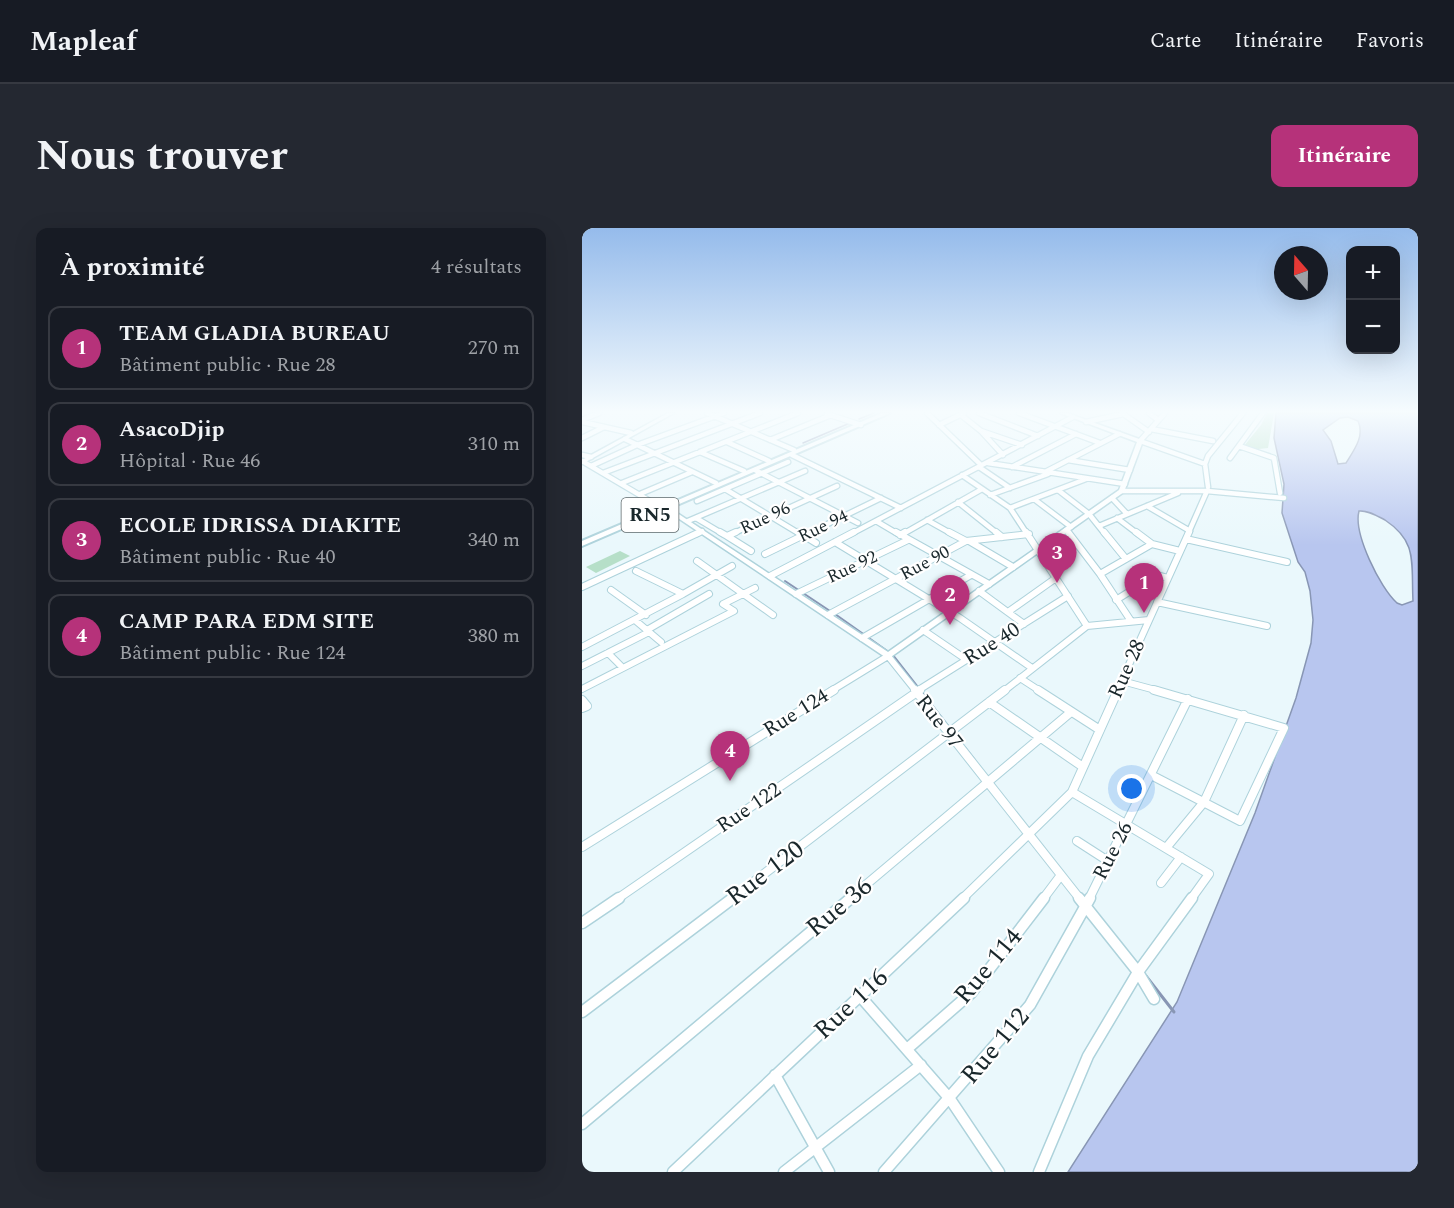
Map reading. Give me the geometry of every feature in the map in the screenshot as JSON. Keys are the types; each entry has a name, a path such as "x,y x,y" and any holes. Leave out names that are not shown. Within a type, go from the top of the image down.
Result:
{"highway":[{"name":"RN5","path":"582,544 716,483 780,457"},
{"name":"RN5","path":"582,539 758,472 784,457"}],"street":[{"path":"591,466 611,457"},
{"path":"603,473 644,457"},
{"path":"662,457 716,483"},
{"path":"622,483 688,457"},
{"path":"712,457 744,471"},
{"path":"760,457 769,461"},
{"path":"803,457 901,508"},
{"path":"971,457 1010,488"},
{"path":"770,576 998,457"},
{"path":"1012,467 1031,457"},
{"path":"990,495 1048,472 1074,457"},
{"path":"888,656 1112,498 1124,487 1134,457"},
{"path":"1185,457 1205,464"},
{"path":"1208,457 1205,464 1208,489"},
{"path":"1271,457 1274,458 1280,493"},
{"path":"584,458 591,466 663,507"},
{"path":"1068,460 1130,470"},
{"path":"697,501 758,472 788,462"},
{"path":"988,463 1087,478 1124,487 1183,491 1208,489 1284,498"},
{"path":"688,521 806,471"},
{"path":"640,494 692,472"},
{"path":"758,472 858,523"},
{"path":"962,476 1010,508 1087,626 1149,620"},
{"path":"1010,508 1087,478"},
{"name":"Rue 96","path":"696,518 727,536 837,486"},
{"path":"725,489 816,543"},
{"path":"900,535 982,489"},
{"name":"Rue 28","path":"1030,835 1072,792 1208,489"},
{"path":"1058,490 1089,514 1126,560"},
{"path":"1099,526 1183,491"},
{"name":"Rue 94","path":"765,554 881,498"},
{"path":"1112,498 1127,514"},
{"path":"1034,499 1068,529 1131,621"},
{"path":"958,502 1002,537"},
{"path":"1147,506 1190,531"},
{"name":"Rue 97","path":"663,507 831,613 888,656 916,692 952,731 987,783 1138,972 1154,999"},
{"path":"1118,518 1152,544 1180,551"},
{"path":"927,520 1013,567"},
{"path":"876,521 989,584"},
{"path":"582,587 702,531"},
{"name":"Rue 90","path":"831,613 968,541 1029,534"},
{"path":"727,536 751,551"},
{"path":"1186,539 1287,562"},
{"name":"Rue 92","path":"799,592 908,540"},
{"path":"835,542 930,598 948,612 997,642 1032,669"},
{"path":"1100,574 1152,544"},
{"path":"698,561 773,615"},
{"path":"582,646 636,621 732,566"},
{"path":"636,571 658,584 683,594"},
{"path":"862,638 971,574"},
{"path":"1116,600 1156,575 1168,578"},
{"path":"1008,612 1056,578"},
{"path":"582,666 648,631 709,594 693,588"},
{"path":"582,689 734,611 723,604 754,588"},
{"path":"611,590 646,615"},
{"path":"979,591 1024,624"},
{"name":"Rue 40","path":"916,692 1068,596"},
{"path":"1157,602 1267,626"},
{"path":"636,621 661,642"},
{"name":"Rue 120","path":"582,1012 1087,626"},
{"path":"923,630 967,660"},
{"path":"608,653 621,666"},
{"name":"Rue 124","path":"582,847 888,656"},
{"path":"1020,678 1100,730"},
{"path":"1122,681 1244,714 1284,728 1240,821 1151,775"},
{"name":"Rue 122","path":"582,923 916,692"},
{"name":"Rue 26","path":"1086,905 1188,699"},
{"path":"582,700 586,706 582,708"},
{"path":"989,702 1083,767"},
{"name":"Rue 36","path":"582,1124 1071,712"},
{"path":"1166,848 1204,802 1244,714"},
{"path":"1039,1172 1088,1056 1138,972 1209,874 1072,792"},
{"name":"Rue 116","path":"673,1172 1030,835"},
{"path":"1077,841 1108,861"},
{"path":"1161,883 1181,857"},
{"name":"Rue 114","path":"907,1049 970,993 1061,875"},
{"name":"Rue 112","path":"884,1172 950,1099 1029,1005 1086,905"},
{"path":"860,996 950,1099 999,1172"},
{"path":"784,1172 921,1065"},
{"path":"775,1076 828,1172"}],"green space":[{"path":"620,551 630,556 596,573 586,567"}],"water":[{"path":"1278,457 1336,457 1338,464 1346,463 1350,457 1418,457 1418,1172 1068,1172 1177,1002 1255,813 1296,698 1311,643 1313,620 1310,591 1305,572 1298,562 1282,513 1284,484","holes":["1359,511 1385,520 1403,536 1411,554 1413,601 1402,605 1397,603 1376,573 1360,533 1358,521"]}],"waterway":[{"path":"785,581 830,611"},
{"path":"835,614 893,655 975,760"},
{"path":"1146,976 1174,1012"}],"place":[{"name":"ECOLE IDRISSA DIAKITE","path":"1057,583"},
{"name":"TEAM GLADIA BUREAU","path":"1144,613"},
{"name":"AsacoDjip","path":"950,625"},
{"name":"CAMP PARA EDM SITE","path":"730,781"}]}
